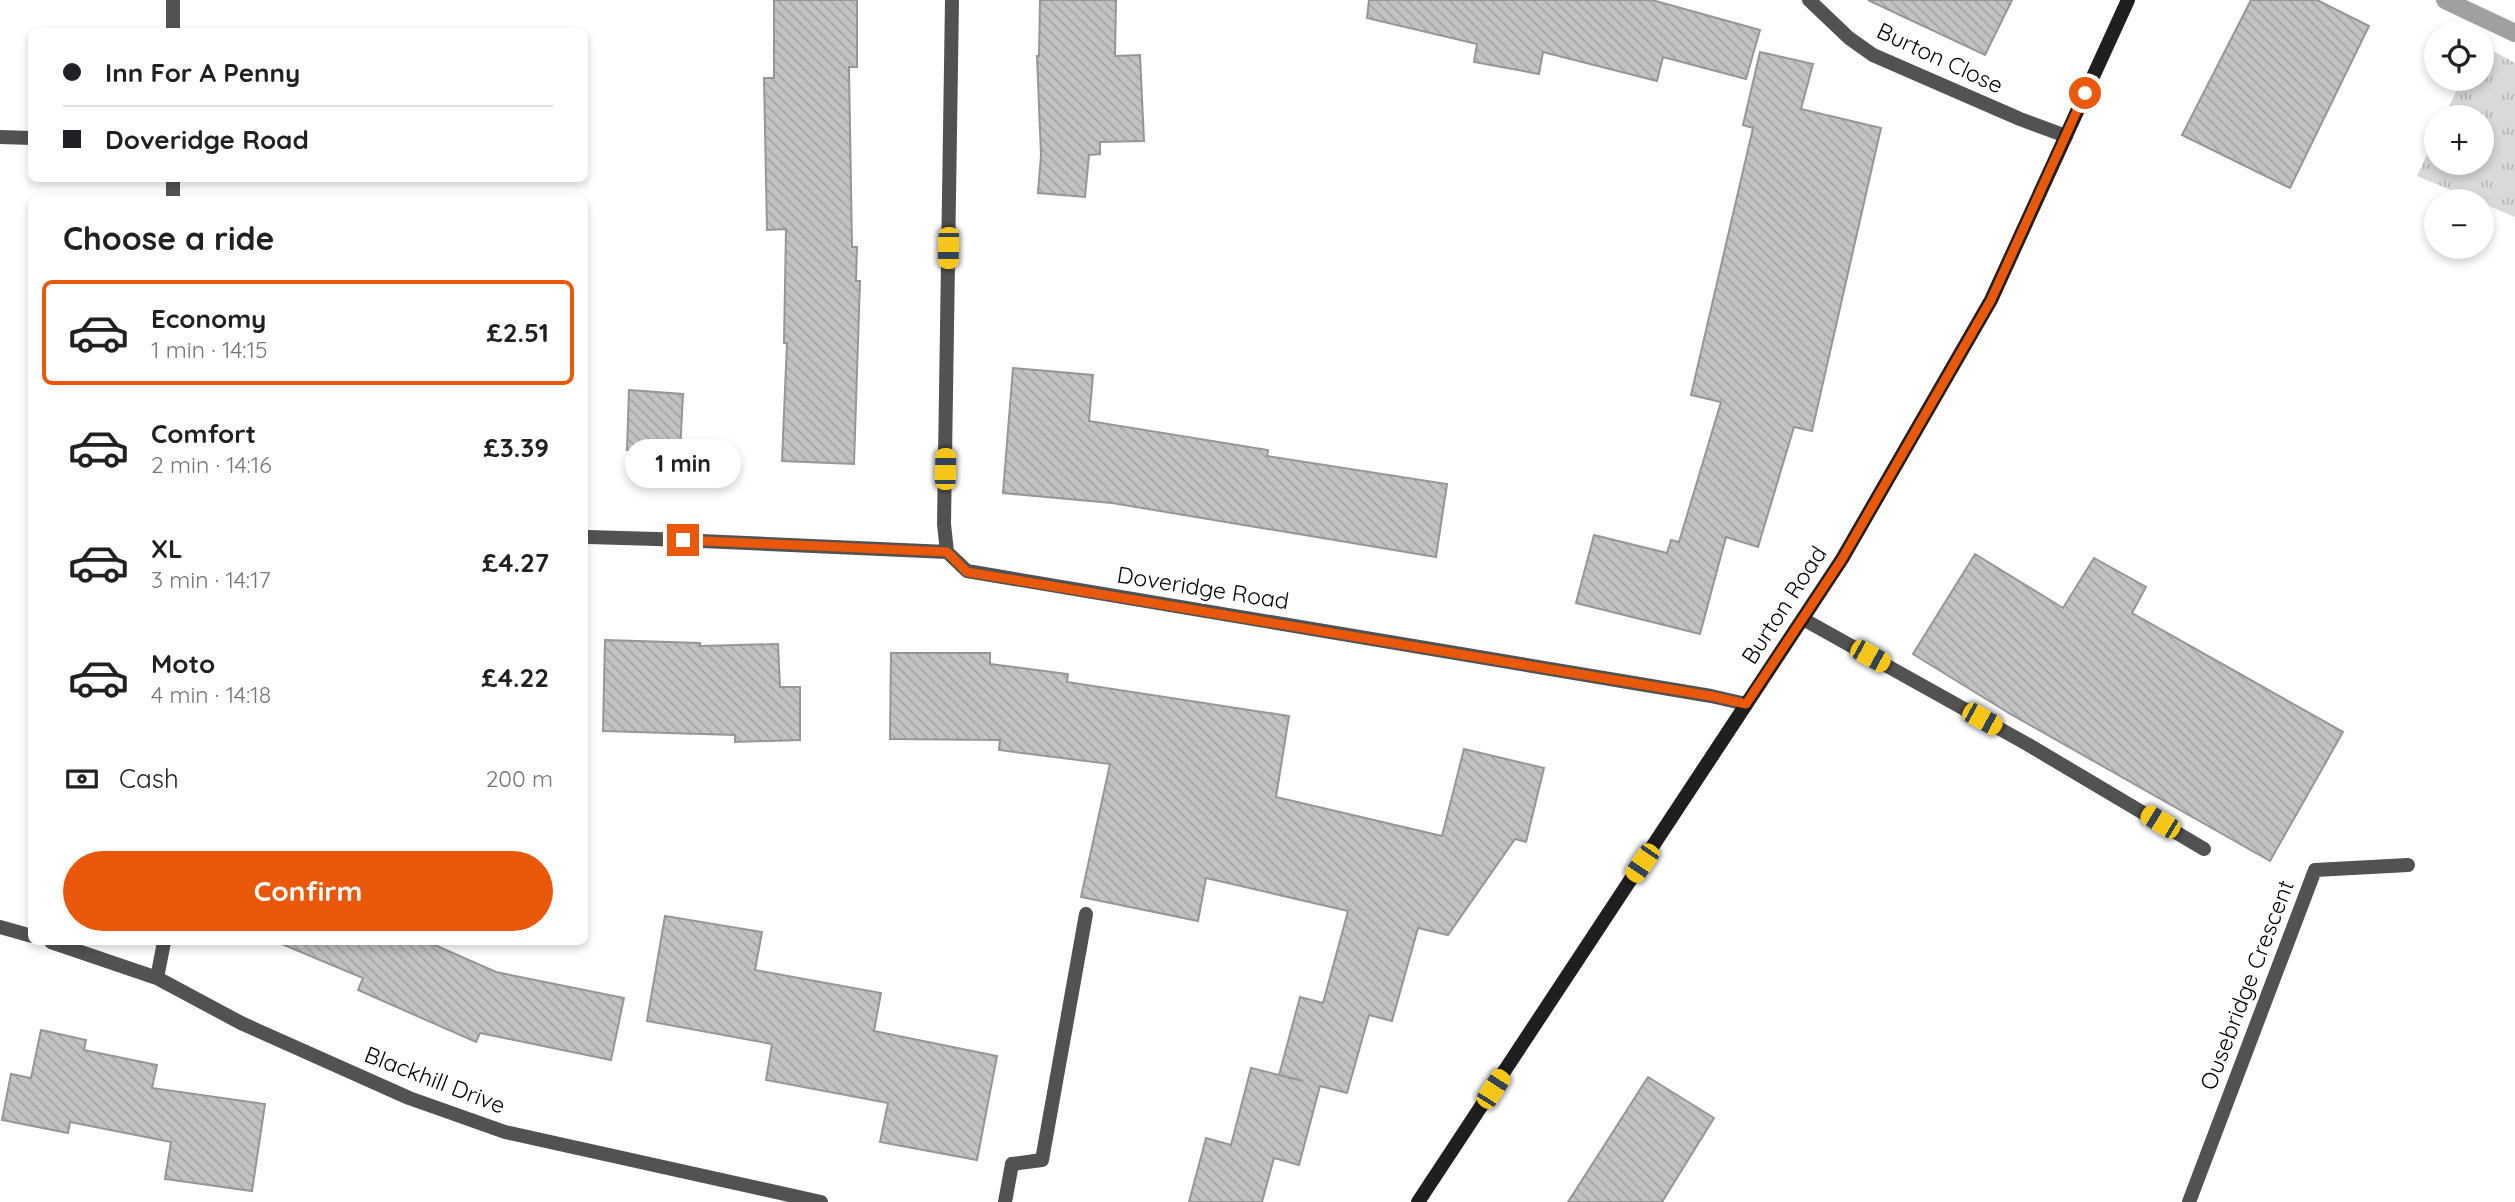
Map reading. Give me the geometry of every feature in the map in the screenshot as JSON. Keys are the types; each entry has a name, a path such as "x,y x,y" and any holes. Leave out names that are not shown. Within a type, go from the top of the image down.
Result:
{"main road":[{"name":"Burton Road","path":"1418,1202 1803,619 1894,472 1991,300 2128,0"}],"street":[{"path":"173,0 173,28"},
{"path":"588,537 947,552 944,524 952,0"},
{"name":"Burton Close","path":"1809,0 1849,38 1872,55 2066,136"},
{"path":"0,137 28,138"},
{"name":"Doveridge Road","path":"947,552 967,572 1746,704"},
{"path":"1803,619 2027,744 2204,849"},
{"name":"Ousebridge Crescent","path":"2189,1202 2315,870 2408,865"},
{"path":"1005,1202 1012,1164 1042,1160 1086,914"},
{"path":"0,927 28,935"},
{"name":"Blackhill Drive","path":"60,945 158,978 241,1023 409,1098 505,1132 821,1202"},
{"path":"158,978 164,945"}],"green space":[{"path":"2494,52 2515,63 2515,217 2494,208 2494,189 2448,189 2417,176 2424,161 2424,175 2494,175 2494,105 2450,105 2456,91 2494,91"}],"building":[{"path":"774,0 857,0 857,67 849,67 852,247 857,247 856,281 860,281 854,464 782,461 787,343 784,343 786,229 767,230 764,78 774,78"},
{"path":"1040,0 1116,0 1115,56 1140,55 1144,141 1100,142 1100,154 1089,155 1085,197 1038,193 1041,155 1037,56"},
{"path":"1369,0 1652,0 1760,30 1746,79 1663,57 1657,81 1543,52 1539,74 1474,62 1477,44 1367,18"},
{"path":"1868,0 2012,0 1985,55"},
{"path":"2251,0 2317,0 2369,26 2290,188 2182,135"},
{"path":"1760,52 1813,64 1801,109 1881,128 1812,431 1794,427 1758,547 1726,537 1700,634 1576,603 1594,535 1667,553 1671,540 1679,542 1721,402 1691,395 1753,128 1743,125"},
{"path":"1013,368 1093,375 1089,421 1268,450 1267,456 1447,484 1436,557 1112,503 1003,493"},
{"path":"629,390 683,394 680,452 627,450"},
{"path":"1975,554 2063,608 2094,558 2146,587 2132,613 2343,732 2270,861 2007,712 1913,654"},
{"path":"605,640 700,643 700,646 778,644 780,687 800,687 800,740 735,742 735,735 603,731"},
{"path":"891,653 990,653 990,664 1068,674 1067,682 1289,716 1276,797 1442,836 1464,749 1544,768 1526,842 1515,839 1448,935 1418,928 1392,1021 1369,1015 1347,1093 1320,1086 1299,1165 1274,1158 1262,1202 1189,1202 1206,1138 1231,1145 1251,1068 1279,1075 1300,997 1323,1003 1348,911 1206,878 1198,921 1081,897 1110,764 999,750 1000,740 890,739"},
{"path":"665,916 762,932 755,970 881,993 874,1031 997,1056 977,1160 880,1142 888,1103 766,1080 772,1044 647,1021"},
{"path":"284,945 435,945 496,972 624,998 611,1060 480,1033 476,1042 358,990 363,978"},
{"path":"41,1030 86,1040 84,1050 157,1065 152,1088 265,1104 252,1191 165,1179 171,1142 70,1122 68,1133 2,1120 11,1074 31,1078"},
{"path":"1648,1077 1714,1118 1662,1202 1568,1202"}],"waterway":[{"path":"2445,0 2515,33"}],"route":[{"path":"683,540 947,552 967,572 1746,704 1842,559 1991,300 2085,93"}]}
